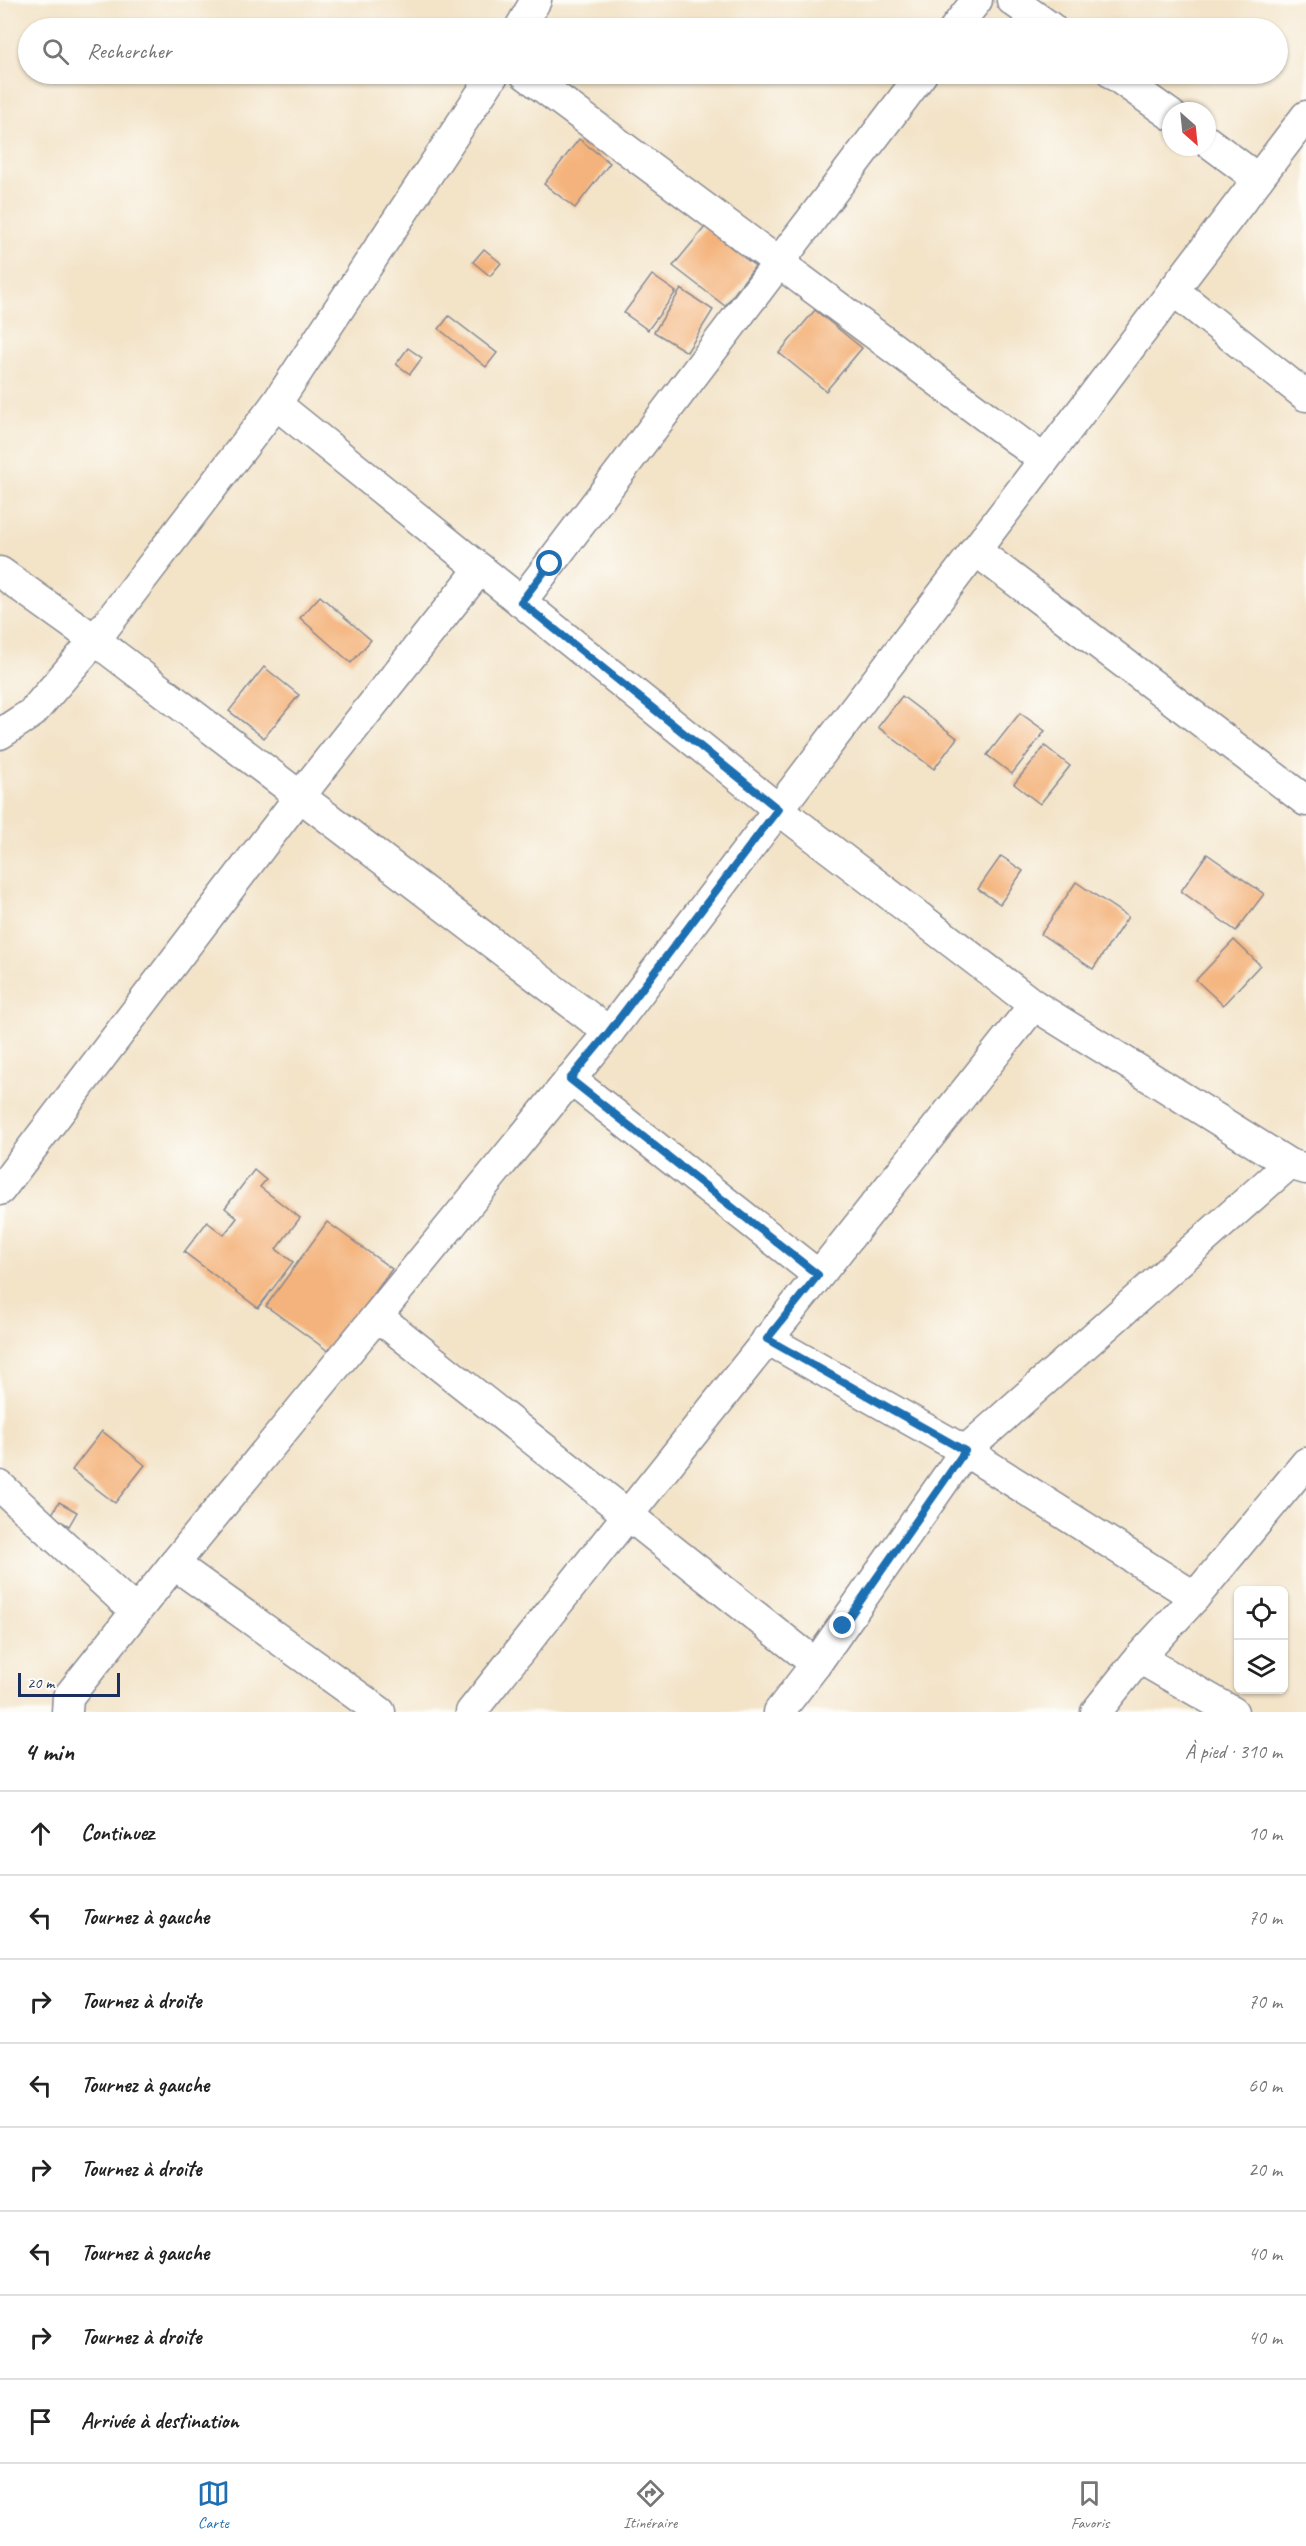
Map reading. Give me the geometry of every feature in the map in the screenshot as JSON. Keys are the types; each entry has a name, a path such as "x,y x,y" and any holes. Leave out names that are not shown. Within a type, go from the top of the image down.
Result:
{"street":[{"path":"526,18 536,0"},
{"path":"963,18 977,0"},
{"path":"1012,0 1037,18"},
{"path":"0,734 32,713 95,640 276,404 487,84"},
{"path":"538,84 1044,460"},
{"path":"521,602 914,84"},
{"path":"1127,84 1162,109"},
{"path":"67,1712 68,1697 174,1564 609,1032 1306,116"},
{"path":"1216,148 1258,178"},
{"path":"1173,290 1306,396"},
{"path":"276,404 778,809 1034,1005 1297,1167 965,1451 816,1664 779,1712"},
{"path":"975,550 1306,801"},
{"path":"0,1190 300,796 480,569"},
{"path":"0,572 95,640 609,1032"},
{"path":"471,1712 1034,1005"},
{"path":"570,1079 818,1275"},
{"path":"377,1316 816,1664"},
{"path":"767,1339 965,1451 1195,1597"},
{"path":"1096,1712 1306,1463"},
{"path":"0,1486 136,1612"},
{"path":"174,1564 380,1712"},
{"path":"1139,1659 1233,1712"}],"building":[{"path":"579,139 610,163 575,208 544,184"},
{"path":"705,227 755,266 725,306 673,266"},
{"path":"484,249 501,263 490,276 473,262"},
{"path":"652,275 676,292 648,330 624,313"},
{"path":"681,289 713,310 687,352 654,332"},
{"path":"815,310 862,348 826,391 779,353"},
{"path":"449,316 497,353 486,367 439,329"},
{"path":"408,348 422,358 410,374 396,364"},
{"path":"320,596 371,640 351,663 300,618"},
{"path":"264,667 299,695 264,738 229,711"},
{"path":"902,696 957,738 934,769 878,727"},
{"path":"1020,713 1045,731 1012,774 987,755"},
{"path":"1045,746 1070,766 1040,804 1014,784"},
{"path":"1207,854 1264,894 1236,931 1181,891"},
{"path":"1001,856 1023,871 1000,904 978,889"},
{"path":"1076,882 1128,917 1093,969 1041,934"},
{"path":"1234,940 1260,965 1223,1005 1196,980"},
{"path":"254,1170 266,1180 260,1187 300,1218 276,1249 293,1262 258,1308 184,1252 207,1222 224,1235 237,1218 225,1208"},
{"path":"327,1222 392,1269 331,1353 266,1306"},
{"path":"102,1431 145,1465 115,1503 72,1470"},
{"path":"59,1502 77,1512 69,1526 51,1516"}],"route":[{"path":"550,564 521,602 778,809 609,1032 570,1079 818,1275 767,1339 965,1451 843,1626"}]}
